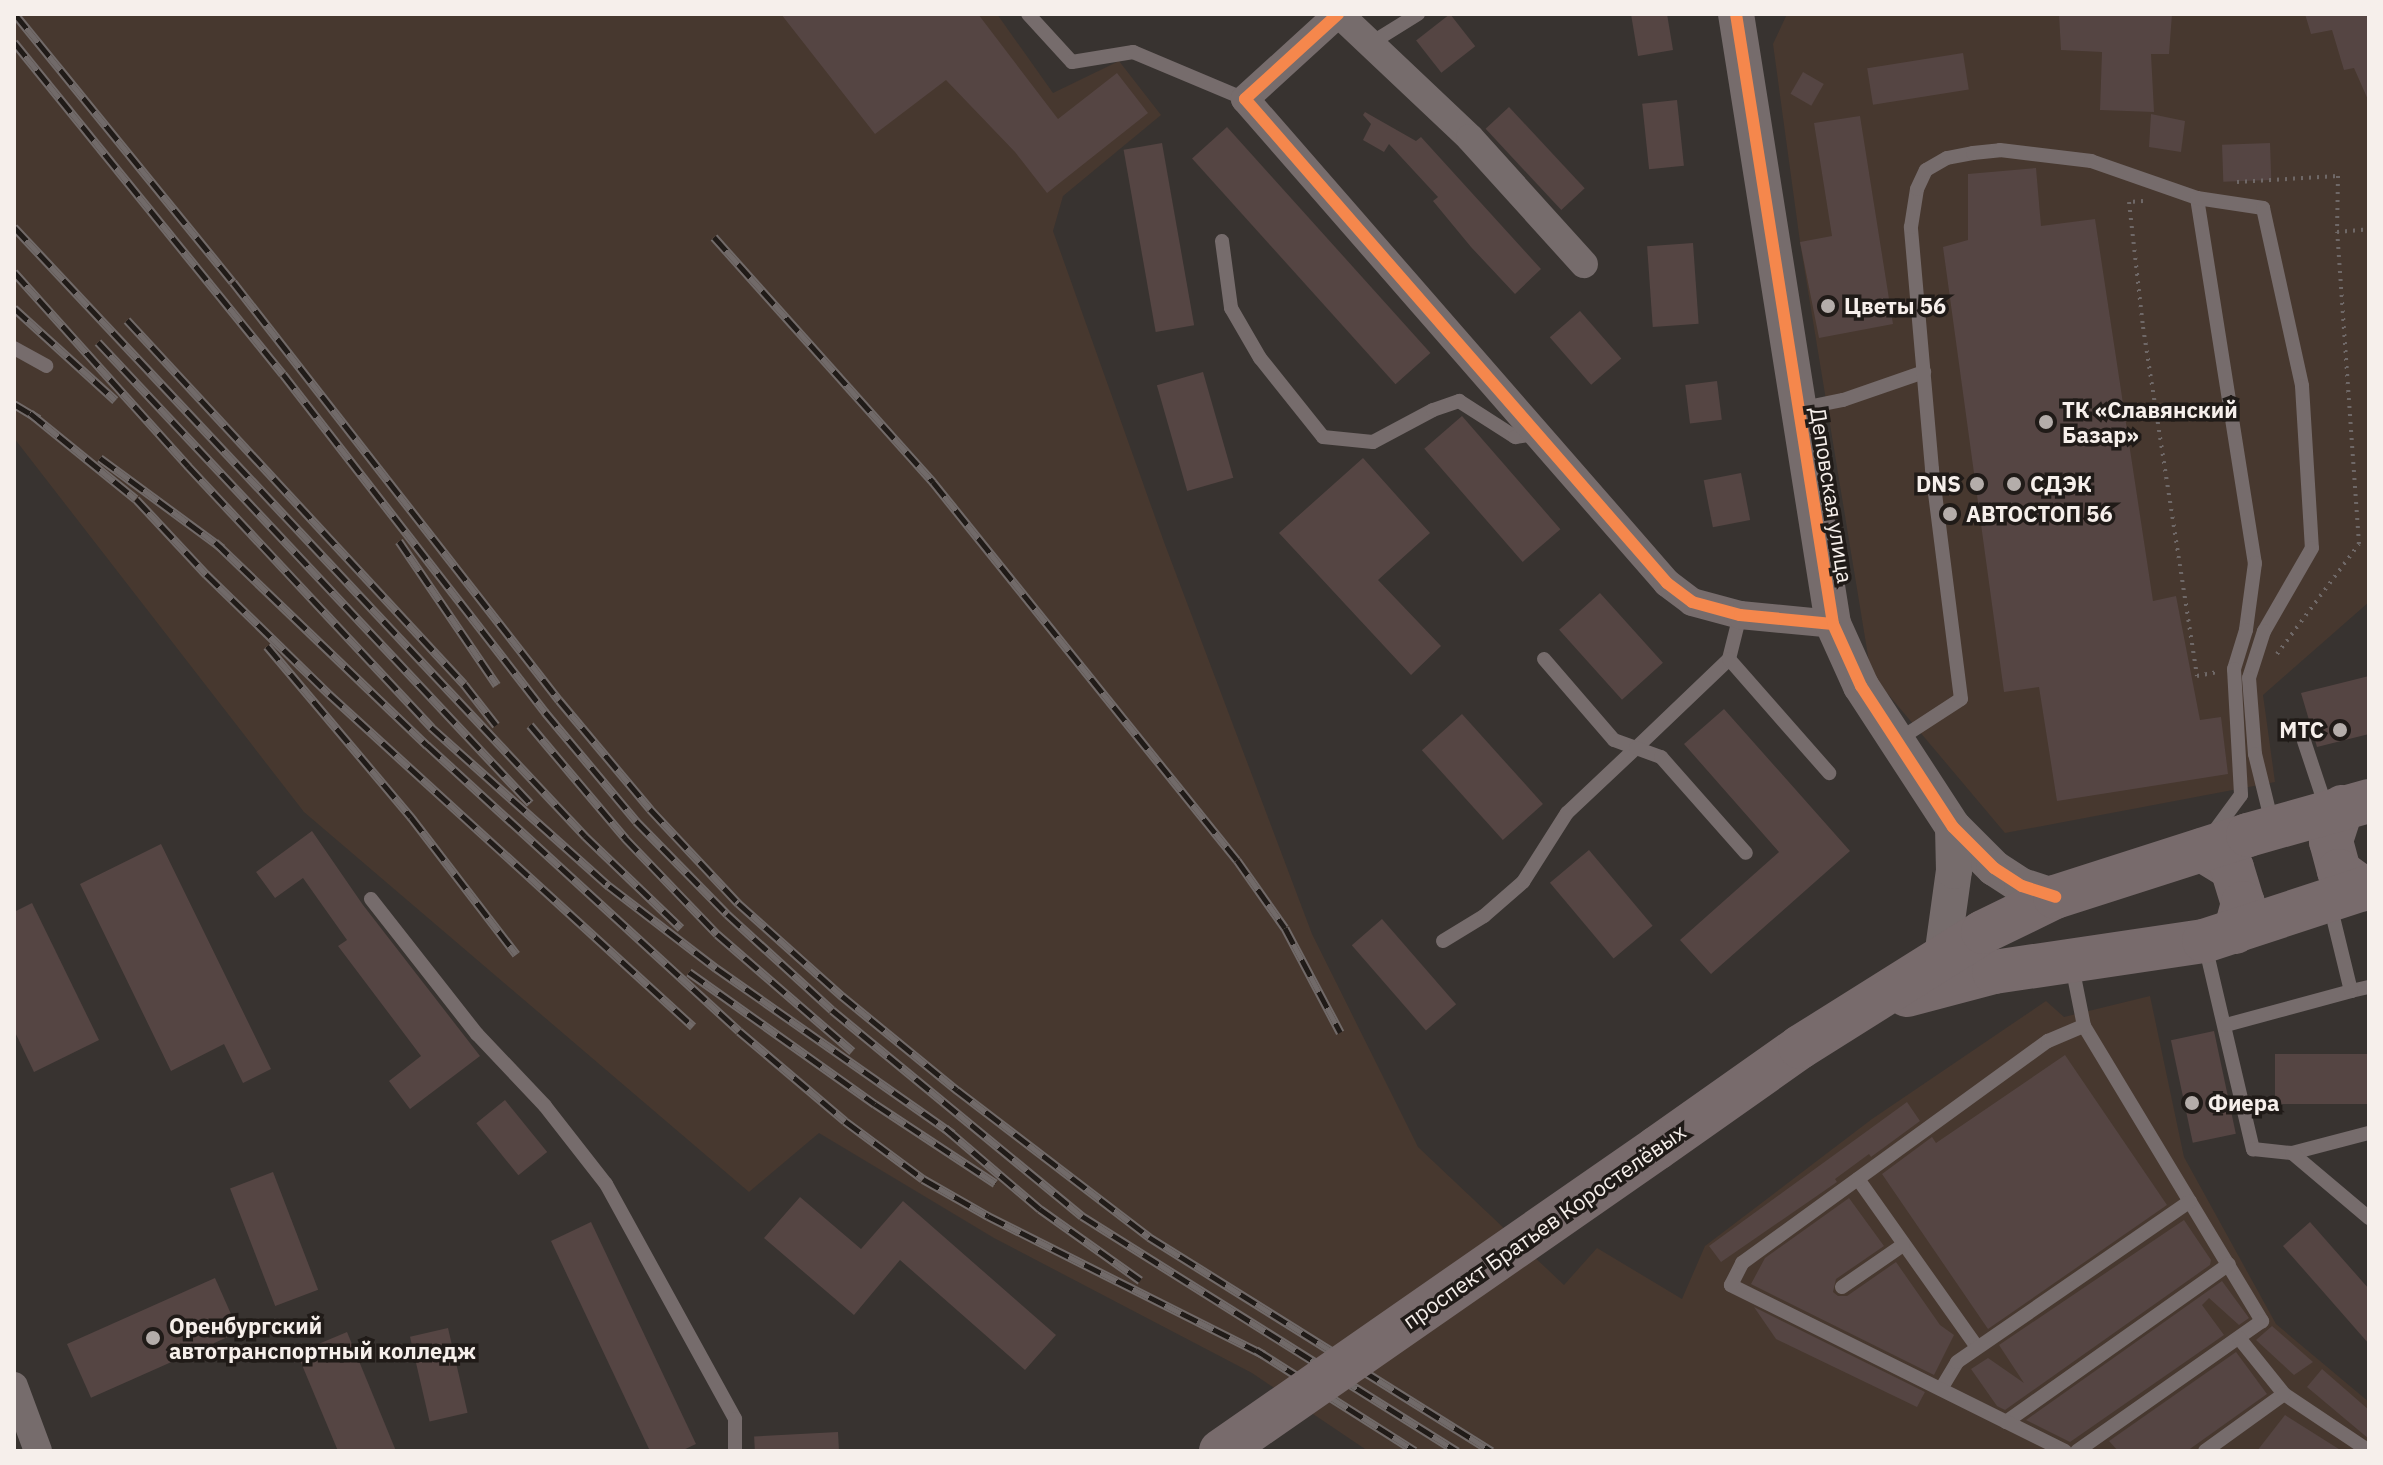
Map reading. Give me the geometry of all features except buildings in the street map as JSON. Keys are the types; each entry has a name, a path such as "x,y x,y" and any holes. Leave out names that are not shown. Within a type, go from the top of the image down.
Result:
{"main road":[{"name":"проспект Братьев Коростелёвых","path":"1221,1451 1788,1055 1983,932 2055,897 2202,850 2254,819 2346,807"},
{"path":"2346,807 2331,841 2339,871 2354,892"},
{"path":"2202,850 2232,868 2243,903 2220,936"},
{"name":"проспект Братьев Коростелёвых","path":"1870,1005 1994,972 2220,936 2354,892"}],"street":[{"path":"1584,264 1470,138 1338,14 1245,99 1667,583 1692,602 1740,615 1833,624"},
{"name":"Деповская улица","path":"1736,14 1833,624 1861,686 1953,827 1994,868 2022,886 2055,897"},
{"path":"1942,957 1954,871 1953,827"},
{"path":"14,1386 38,1451"}],"lane":[{"path":"1028,14 1072,62 1133,52 1245,99"},
{"path":"1368,45 1418,14"},
{"path":"1897,741 1961,699 1911,227 1917,189 1926,170 1947,158 2000,150 2091,161 2197,198 2263,208 2302,386 2312,548 2264,631 2249,678 2255,754 2254,819"},
{"path":"2197,198 2255,563 2246,630 2234,669 2254,819"},
{"path":"1222,241 1231,308 1260,358 1323,437 1373,442 1433,410 1459,401 1515,437 1537,434"},
{"path":"14,348 46,366"},
{"path":"1798,409 1843,400 1924,372"},
{"path":"1443,941 1484,916 1523,882 1567,813 1729,659 1740,615"},
{"path":"1544,659 1614,740 1661,757 1746,853"},
{"path":"1729,659 1829,773"},
{"path":"2304,741 2346,807"},
{"path":"2351,991 2354,892"},
{"path":"371,899 477,1034 545,1106 606,1184 735,1419 735,1451"},
{"path":"2220,936 2226,1025 2253,1149 2292,1153 2369,1133"},
{"path":"2071,962 2084,1026 2262,1321 2077,1451"},
{"path":"2226,1025 2369,987"},
{"path":"2065,1451 1731,1285 1742,1263 2048,1041 2084,1026"},
{"path":"2292,1153 2369,1218"},
{"path":"1858,1179 1977,1347"},
{"path":"1941,1389 1957,1362 2190,1201"},
{"path":"1842,1287 1903,1245"},
{"path":"2006,1422 2229,1264"},
{"path":"2239,1338 2284,1394 2369,1451"},
{"path":"2205,1451 2284,1394"}],"path":[{"path":"2223,181 2249,184 2338,176 2337,232"},
{"path":"2177,191 2165,199 2129,202 2143,327 2197,676 2212,673"}],"shaded area":[{"path":"14,14 997,14 1053,93 1119,61 1161,115 1063,196 1053,231 1164,542 1312,934 1418,1147 1564,1285 1597,1248 1682,1299 1705,1246 1872,1119 2046,1001 2064,1017 2150,996 2184,1157 2276,1324 2369,1402 2369,1451 1368,1451 1252,1373 994,1238 819,1133 749,1192 304,812 14,438"},
{"path":"1787,14 2369,14 2369,602 2263,695 2275,782 2005,833 1871,674 1800,242 1773,44"}],"railway":[{"path":"15,14 233,282 559,700 650,809 738,903 842,996 957,1090 1149,1237 1492,1451"},
{"path":"14,42 283,374 545,712 636,821 727,914 832,1010 1082,1216 1457,1451"},
{"path":"14,227 585,836 681,928"},
{"path":"714,237 933,482 1237,860 1285,928 1340,1032"},
{"path":"14,272 188,466 431,727 609,886 716,968 953,1134"},
{"path":"14,308 115,400"},
{"path":"127,320 464,684 496,725"},
{"path":"98,342 530,803"},
{"path":"14,404 39,419"},
{"path":"30,413 136,499 206,574 329,694 693,1026"},
{"path":"100,458 222,548"},
{"path":"399,541 497,685"},
{"path":"215,542 427,745 739,1031 845,1121 923,1179 988,1216 1264,1355"},
{"path":"267,646 411,817 516,954"},
{"path":"530,725 625,838 717,934 852,1051"},
{"path":"689,972 875,1104 995,1183"},
{"path":"945,1128 1040,1209 1140,1280"},
{"path":"1256,1350 1415,1451"}],"cycle path":[{"path":"1338,14 1245,99 1667,583 1692,602 1740,615 1833,624"},
{"path":"1736,14 1833,624 1861,686 1953,827 1994,868 2022,886 2055,897"}],"place":[{"name":"Цветы 56","path":"1828,306"},
{"name":"ТК «Славянский Базар»","path":"2046,422"},
{"name":"DNS","path":"1977,484"},
{"name":"СДЭК","path":"2014,484"},
{"name":"АВТОСТОП 56","path":"1950,514"},
{"name":"МТС","path":"2340,730"},
{"name":"Фиера","path":"2192,1103"},
{"name":"Оренбургский автотранспортный колледж","path":"153,1338"}]}
